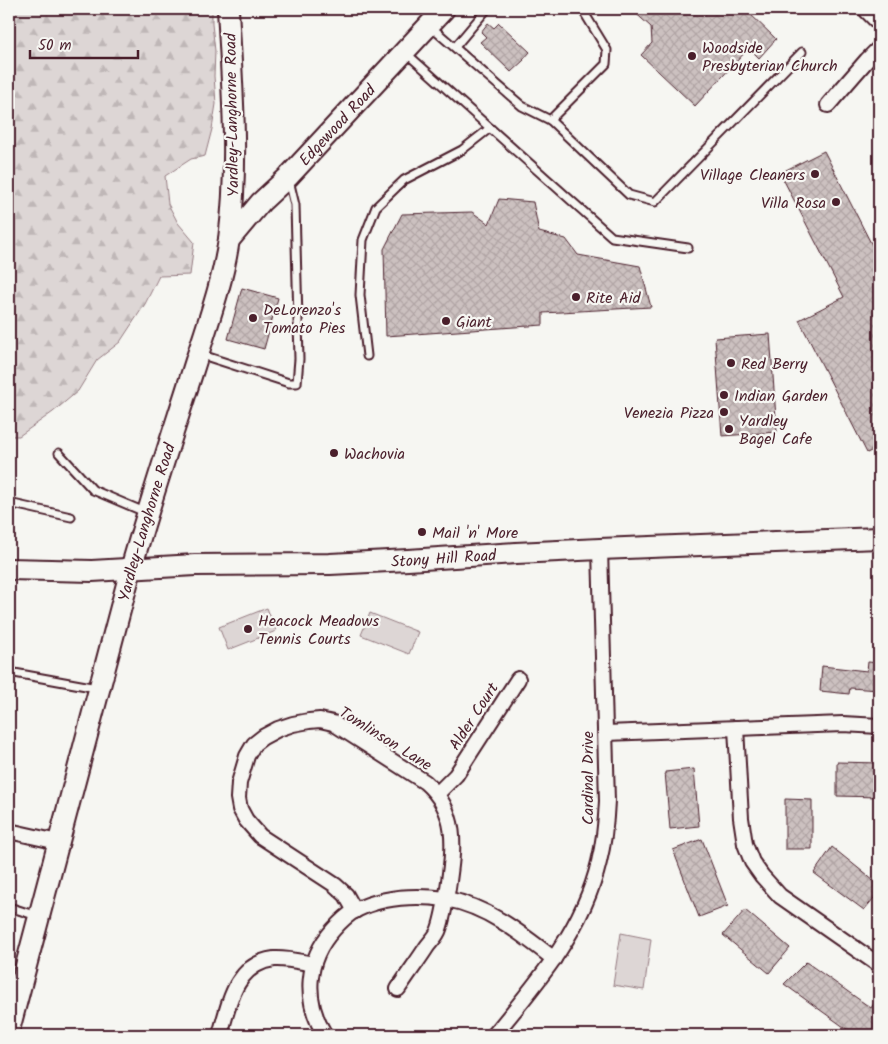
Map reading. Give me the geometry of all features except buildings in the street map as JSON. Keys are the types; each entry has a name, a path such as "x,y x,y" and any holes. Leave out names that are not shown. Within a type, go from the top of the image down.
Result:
{"street":[{"name":"Yardley-Langhorne Road","path":"9,1030 131,569 212,310 225,260 233,200 234,148 228,9"},
{"name":"Edgewood Road","path":"229,240 261,202 288,177 444,9"},
{"path":"869,9 879,19"},
{"path":"828,105 879,48"},
{"name":"Stony Hill Road","path":"9,569 92,571 195,565 330,564 600,549 879,538"},
{"name":"Cardinal Drive","path":"494,1035 554,960 578,918 593,885 600,862 608,801 600,549"},
{"name":"Alder Court","path":"437,794 456,775 518,679"},
{"name":"Tomlinson Lane","path":"355,911 346,896 335,885 260,836 246,820 240,809 238,783 247,756 254,744 278,729 309,720 333,723 353,734 425,782 437,794 444,807 453,835 453,858 439,930 398,989"},
{"path":"606,733 843,724 879,726"},
{"path":"736,728 741,818 745,844 752,862 780,896 879,965"},
{"path":"9,831 58,842"},
{"path":"325,1035 315,1013 311,993 313,964 321,946 342,920 355,911 369,905 415,896 446,899 471,905 530,940 554,960"},
{"path":"220,1035 235,986 244,975 256,966 275,959 313,964"}],"lane":[{"path":"455,47 487,9"},
{"path":"550,120 606,64 607,50 582,9"},
{"path":"429,25 522,106 550,120 629,195 655,202 802,52"},
{"path":"405,52 612,237 688,248"},
{"path":"367,356 360,295 362,240 376,207 404,180 462,150 490,128"},
{"path":"198,354 289,383 297,383 299,359 295,205 288,177"},
{"path":"59,453 94,490 147,513"},
{"path":"9,503 71,517"},
{"path":"9,672 99,688"},
{"path":"9,907 39,916"}],"green space":[{"path":"9,9 212,9 215,51 216,104 205,156 191,159 165,176 168,204 178,223 194,242 190,275 159,276 145,304 120,342 97,360 78,391 53,412 19,436 9,436"},
{"name":"Heacock Meadows Tennis Courts","path":"267,608 276,631 228,650 219,627"},
{"name":"Heacock Meadows Tennis Courts","path":"370,613 418,632 409,654 361,635"},
{"path":"621,933 651,939 644,990 613,985"}],"place":[{"name":"Woodside Presbyterian Church","path":"692,56"},
{"name":"Village Cleaners","path":"815,174"},
{"name":"Villa Rosa","path":"836,202"},
{"name":"Rite Aid","path":"576,297"},
{"name":"DeLorenzo's Tomato Pies","path":"253,318"},
{"name":"Giant","path":"446,321"},
{"name":"Red Berry","path":"731,363"},
{"name":"Indian Garden","path":"724,395"},
{"name":"Venezia Pizza","path":"724,412"},
{"name":"Yardley Bagel Cafe","path":"729,429"},
{"name":"Wachovia","path":"334,453"},
{"name":"Mail 'n' More","path":"422,532"},
{"name":"Heacock Meadows Tennis Courts","path":"248,629"}]}
